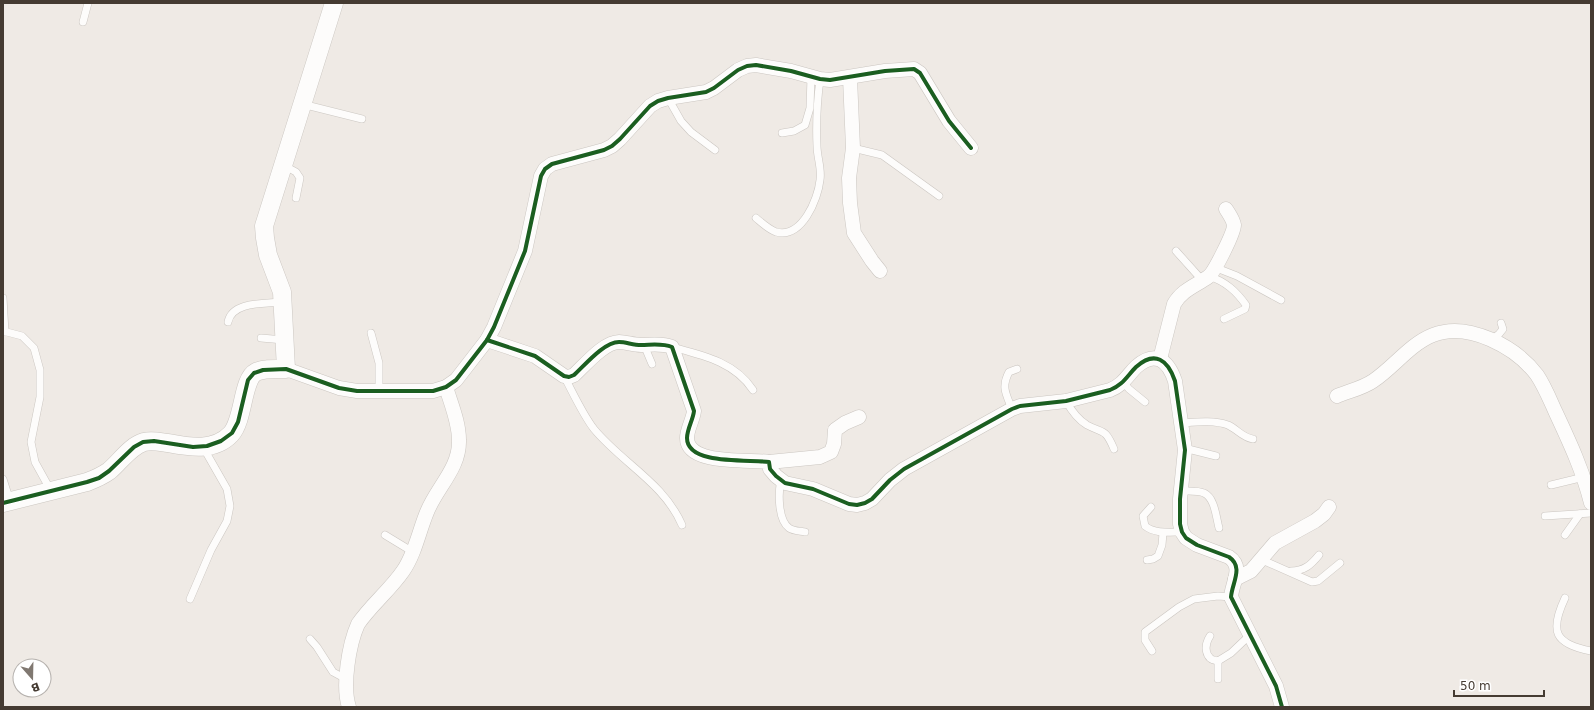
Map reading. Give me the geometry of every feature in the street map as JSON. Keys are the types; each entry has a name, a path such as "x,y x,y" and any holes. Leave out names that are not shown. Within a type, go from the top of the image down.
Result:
{"street":[{"path":"286,369 281,294 268,255 264,238 264,226 334,3"},
{"path":"6,502 99,478 109,471 134,447 143,442 154,441 193,447 203,447 221,441 232,433 238,422 248,380 254,373 263,370 286,369 338,388 357,391 432,391 446,387 456,380 487,340 494,326 525,251 541,176 545,169 552,164 604,150 612,146 650,106 658,101 706,92 714,88 738,70 747,66 756,65 791,71 816,78 850,78 885,71 914,70 920,73 949,122 971,148"},
{"path":"850,78 853,148 849,178 854,233 880,271"},
{"path":"1160,358 1174,304 1182,293 1208,275 1231,236 1234,226 1233,219 1226,209"},
{"path":"1337,396 1373,381 1417,344 1434,335 1452,331 1469,332 1491,340 1504,347 1527,364 1537,376 1577,456 1591,503"},
{"path":"487,340 534,356 564,376 569,377 574,375 611,343 618,342 644,345 666,345 672,347 694,411 687,437 688,443 691,449 697,453 723,460 769,462 820,458 831,452 835,430 845,423 860,417"},
{"path":"769,462 770,469 785,483 813,488 849,504 857,505 865,503 872,499 893,477 904,469 1012,409 1020,406 1066,401 1110,390 1123,382 1142,362 1160,358 1167,364 1175,381 1181,423 1185,456 1181,490 1180,524 1182,532 1186,538 1197,545 1234,560 1238,571 1231,597 1276,686 1282,707"},
{"path":"349,707 346,695 346,679 354,633 358,624 404,570 428,511 453,468 458,455 460,440 458,426 446,387"},
{"path":"1235,579 1251,571 1275,543 1315,521 1324,514 1329,507"}],"lane":[{"path":"83,22 88,3"},
{"path":"782,133 794,131 805,125 816,78"},
{"path":"756,218 768,229 777,232 786,232 796,228 805,219 817,200 821,178 817,148 816,78"},
{"path":"668,98 681,121 691,132 715,150"},
{"path":"302,104 362,119"},
{"path":"853,148 882,155 939,196"},
{"path":"283,165 296,172 300,178 296,198"},
{"path":"1176,250 1208,275 1229,285 1246,305 1245,309 1224,319"},
{"path":"1208,275 1237,276 1281,300"},
{"path":"228,322 228,318 236,310 281,294"},
{"path":"3,298 4,331 22,336 34,348 40,370 40,397 31,442 35,462 51,491"},
{"path":"1491,340 1503,330 1501,323"},
{"path":"371,333 379,363 379,391"},
{"path":"261,338 284,340"},
{"path":"644,345 652,364"},
{"path":"672,347 712,358 734,370 748,382 752,390"},
{"path":"1012,409 1004,385 1005,379 1009,372 1017,369"},
{"path":"564,376 594,429 643,474 668,500 677,513 682,525"},
{"path":"1123,382 1129,390 1145,402"},
{"path":"1066,401 1072,412 1086,424 1103,431 1110,439 1114,449"},
{"path":"1181,423 1210,422 1227,425 1248,438 1253,439"},
{"path":"190,599 211,550 227,521 230,506 227,488 203,447"},
{"path":"1184,448 1216,456"},
{"path":"1551,485 1584,477"},
{"path":"3,479 6,502"},
{"path":"781,480 778,491 778,500 785,525 791,530 805,532"},
{"path":"1181,490 1203,492 1210,498 1215,510 1219,528"},
{"path":"1151,507 1143,516 1145,526 1149,530 1163,533 1182,532"},
{"path":"1565,535 1580,514"},
{"path":"1545,516 1591,514"},
{"path":"1147,560 1158,556 1162,545 1163,533"},
{"path":"385,535 412,552"},
{"path":"1289,571 1300,571 1312,564 1319,555"},
{"path":"1260,559 1312,582 1318,581 1340,563"},
{"path":"1152,651 1145,640 1145,632 1179,607 1194,599 1218,596 1231,597"},
{"path":"1565,598 1559,611 1557,625 1559,637 1565,644 1591,651"},
{"path":"1210,636 1206,642 1205,649 1208,656 1214,661 1218,661 1250,636"},
{"path":"310,639 334,672 346,679"},
{"path":"1218,661 1218,679"}],"cycle path":[{"path":"3,503 99,478 109,471 134,447 143,442 154,441 193,447 207,446 221,441 232,433 238,422 248,380 254,373 263,370 286,369 339,388 357,391 433,391 446,387 456,380 487,340 494,327 525,251 541,176 545,169 552,164 604,150 612,146 650,106 658,101 706,92 714,88 738,70 747,66 756,65 830,80 885,71 914,69 920,73 949,121 971,148"},
{"path":"487,340 535,356 564,376 569,377 574,375 601,350 613,343 624,342 638,345 660,345 672,347 694,411 687,438 690,447 697,453 708,457 721,459 769,462 770,469 785,483 813,489 849,504 857,505 872,499 890,480 904,469 1012,409 1020,406 1066,401 1110,390 1122,383 1136,367 1143,362 1155,358 1160,360 1169,368 1175,381 1185,450 1180,499 1180,524 1182,532 1186,538 1197,545 1229,557 1236,566 1236,576 1231,597 1276,686 1282,707"}]}
